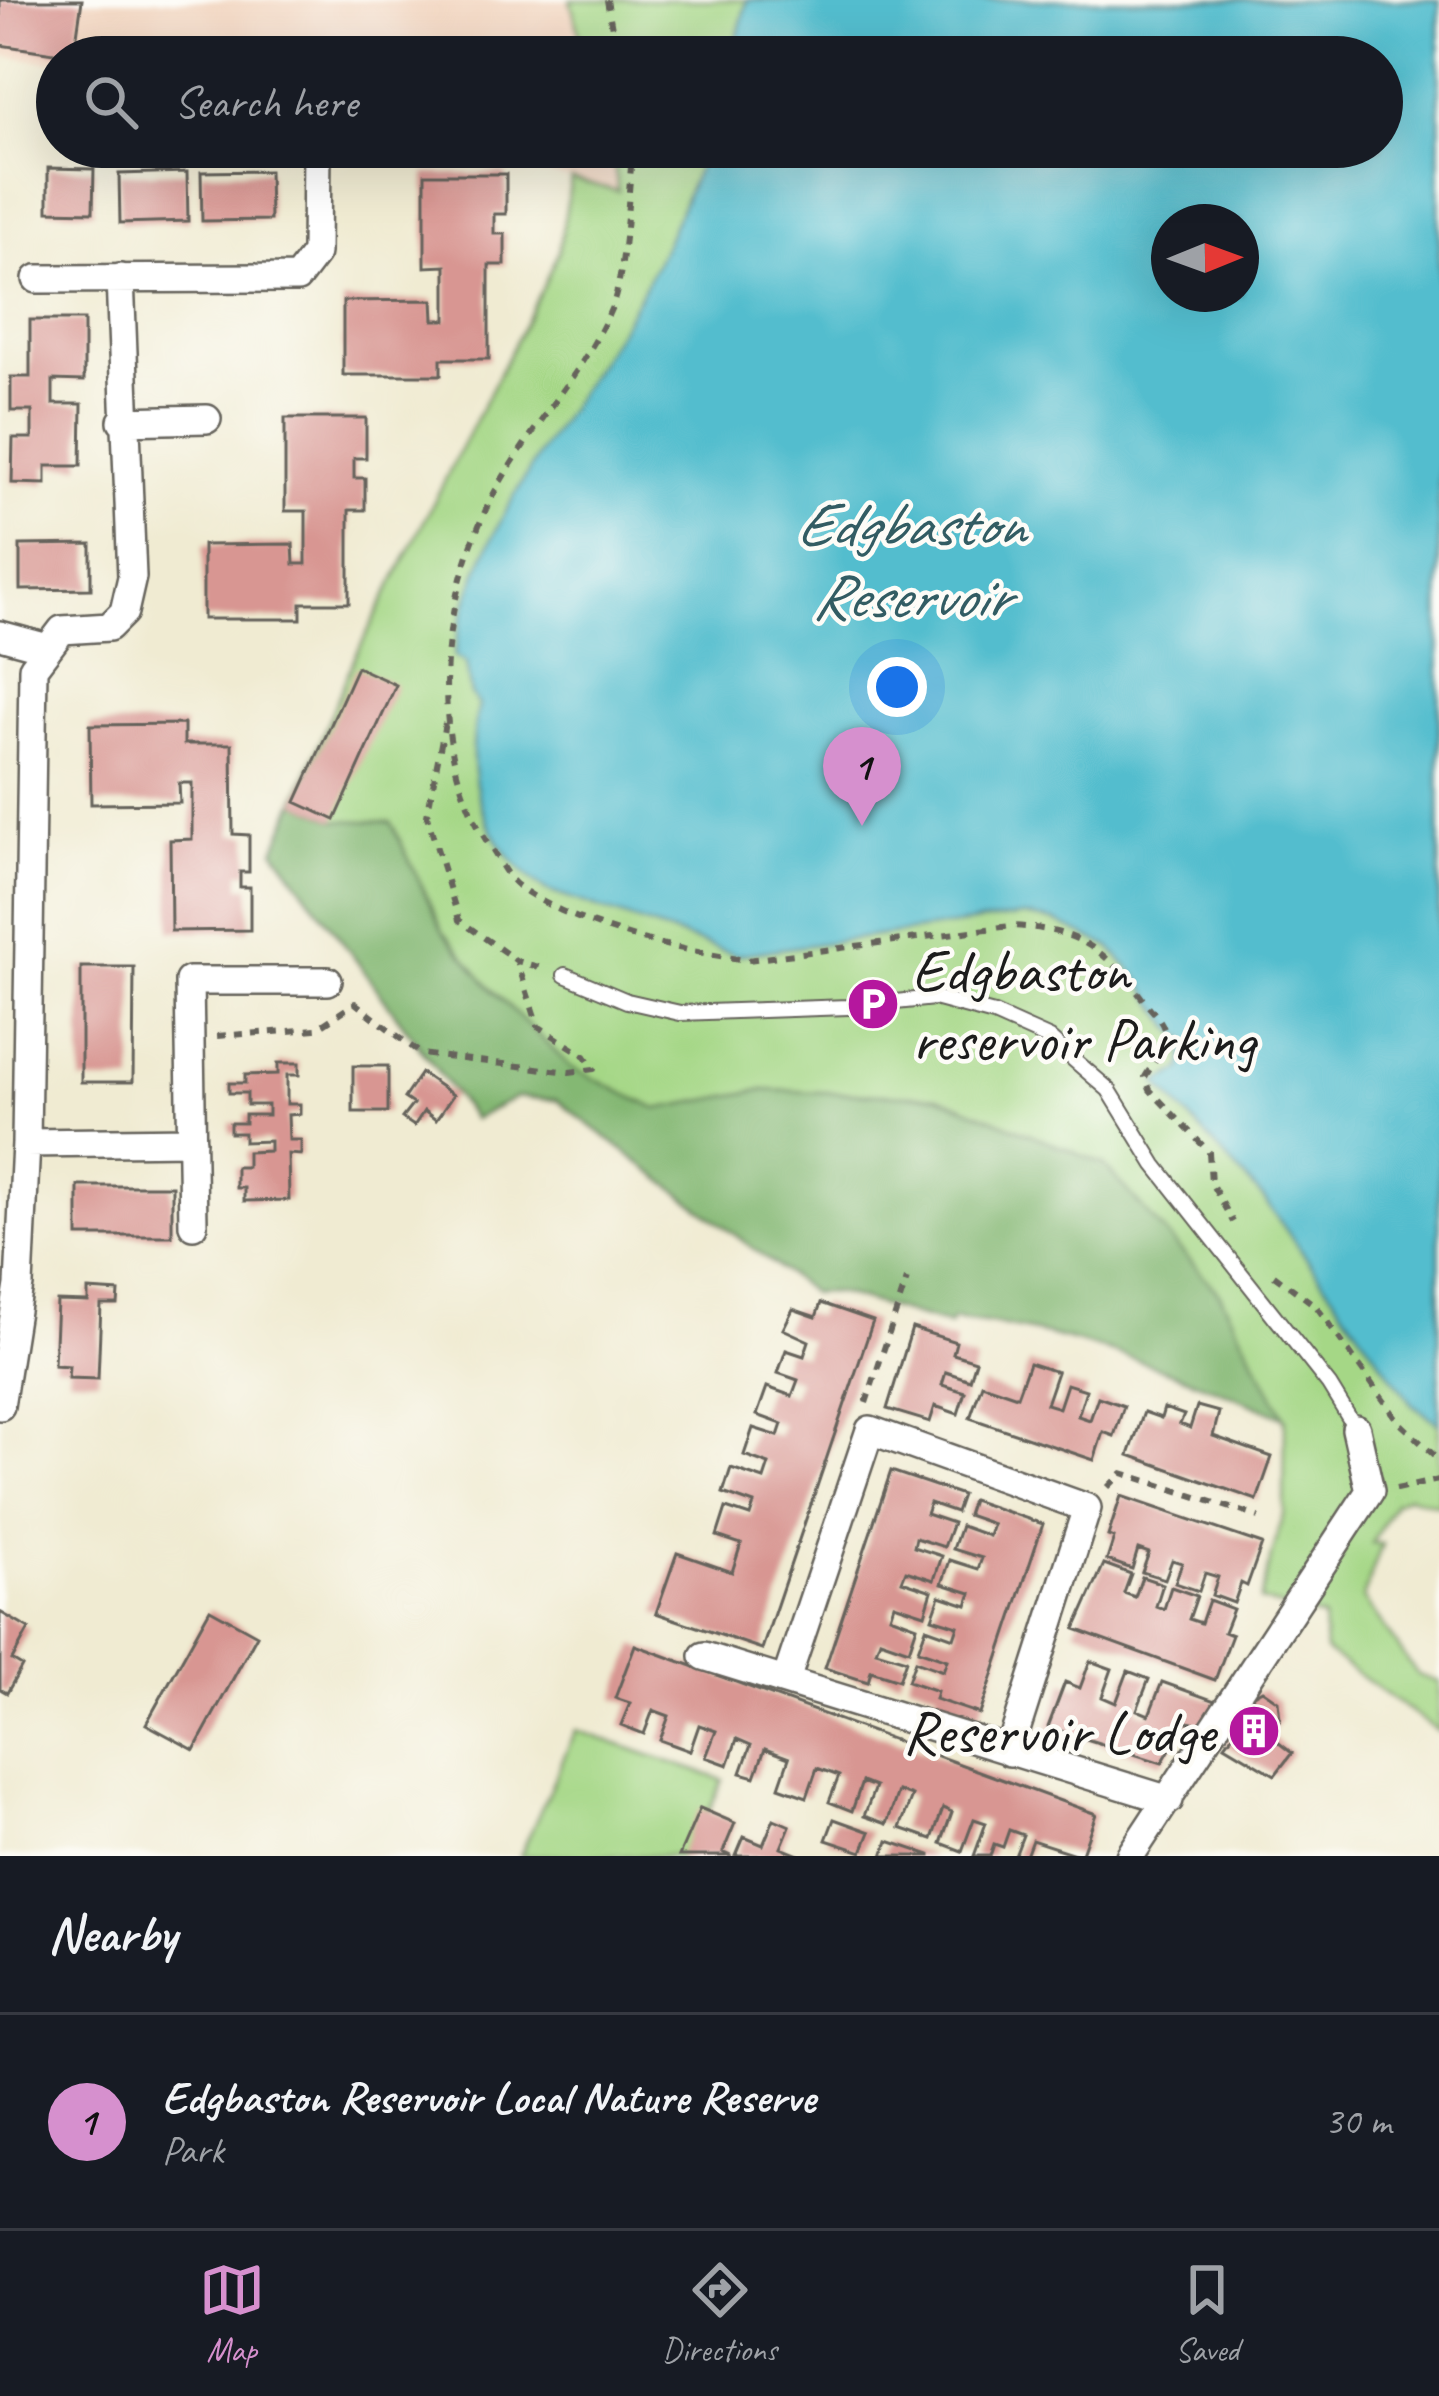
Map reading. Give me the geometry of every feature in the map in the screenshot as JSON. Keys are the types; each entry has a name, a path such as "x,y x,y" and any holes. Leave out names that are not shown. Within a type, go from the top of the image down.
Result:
{"street":[{"path":"37,279 297,278 316,254 317,168"},
{"path":"0,1406 19,1285 26,1143 13,960 33,668 44,647 62,630 109,627 124,612 132,577 122,422 120,278"},
{"path":"122,422 207,418"},
{"path":"0,635 44,647"},
{"path":"193,1226 189,981 328,981"},
{"path":"26,1143 192,1141"},
{"path":"1130,1856 1370,1491 1356,1429"},
{"path":"786,1680 870,1430 1087,1508 1009,1752"},
{"path":"704,1656 1169,1801"}],"lane":[{"path":"565,975 627,1000 680,1012 848,1007 934,998 994,1014 1050,1039 1109,1090 1155,1166 1329,1385 1356,1429"}],"path":[{"path":"607,0 613,36"},
{"path":"565,975 517,961 459,920 427,816 446,719 452,612 490,501 613,306 630,168"},
{"path":"446,719 455,773 478,829 512,881 555,911 575,916"},
{"path":"190,1037 316,1029 355,1003 421,1054 568,1072 594,1069 585,1056 538,1026 517,961"},
{"path":"870,1430 866,1406 907,1279"},
{"path":"1400,1423 1439,1460"},
{"path":"1087,1508 1122,1473 1259,1517"},
{"path":"1370,1491 1439,1480"}],"shaded area":[{"path":"0,0 570,0 580,36 36,36 36,60 0,55"},
{"path":"523,168 614,168 618,192"}],"green space":[{"name":"Edgbaston Reservoir","path":"570,0 1439,0 1439,1505 1408,1496 1394,1503 1372,1543 1382,1544 1363,1598 1418,1675 1439,1682 1439,1732 1325,1651 1323,1618 1260,1601 1284,1511 1285,1418 1164,1369 1080,1343 952,1319 949,1325 838,1293 812,1293 557,1100 517,1097 473,1119 275,850 353,661 542,289 559,250 571,179 618,191 614,168 1403,168 1403,36 580,36"},
{"path":"296,802 335,820 391,822 443,931 493,991 572,1068 657,1109 761,1090 938,1096 1103,1164 1220,1294 1285,1418 1164,1369 1080,1343 952,1319 949,1325 838,1293 812,1293 557,1100 517,1097 473,1119 275,850"},
{"path":"576,1730 723,1780 688,1856 520,1856"}],"water":[{"name":"Edgbaston Reservoir","path":"747,0 1439,0 1439,1424 1411,1403 1263,1198 1157,1083 1182,1070 1186,1039 1172,1028 1138,978 1109,947 1054,921 1024,916 736,955 547,891 507,854 493,832 476,785 474,732 479,705 471,695 466,663 454,656 465,607 504,514 638,298 698,168 1403,168 1403,36 738,36"}],"building":[{"path":"0,0 82,0 77,36 36,36 36,50 0,45"},
{"path":"48,168 94,169 93,212 48,211"},
{"path":"269,171 270,220 202,221 201,172"},
{"path":"187,172 188,221 120,223 119,174"},
{"path":"425,174 506,174 506,214 494,214 494,234 505,234 505,265 489,265 489,359 441,359 441,375 343,375 343,301 433,300 434,320 446,320 446,266 425,267"},
{"path":"30,320 84,320 84,381 53,380 53,404 82,404 81,466 46,466 46,484 12,483 13,438 32,438 32,411 11,411 11,377 30,377"},
{"path":"285,418 366,418 366,458 354,458 354,478 365,478 365,510 349,510 349,603 301,603 301,619 203,619 203,545 293,544 294,564 306,564 306,511 285,511"},
{"path":"91,544 91,589 20,590 20,545"},
{"path":"357,667 396,685 335,820 296,802"},
{"path":"184,724 184,744 232,744 233,834 249,835 249,872 240,872 240,887 250,887 250,930 171,931 170,840 192,839 192,783 179,783 180,803 91,804 90,725"},
{"path":"81,967 134,967 133,1082 81,1082"},
{"path":"278,1063 299,1063 299,1075 287,1075 287,1104 300,1104 300,1114 288,1115 289,1140 301,1140 301,1155 288,1154 289,1200 244,1201 244,1188 236,1188 236,1167 247,1167 247,1152 270,1151 270,1141 244,1142 244,1133 230,1133 230,1123 245,1123 245,1115 268,1115 268,1105 247,1105 247,1093 229,1093 229,1083 245,1083 245,1075 278,1074"},
{"path":"353,1066 388,1066 388,1112 353,1112"},
{"path":"421,1073 453,1095 436,1120 424,1111 414,1126 402,1118 413,1104 404,1098"},
{"path":"78,1186 172,1186 172,1236 78,1236"},
{"path":"88,1290 119,1292 118,1305 101,1305 98,1379 68,1378 69,1366 54,1365 57,1301 88,1302"},
{"path":"821,1303 873,1321 762,1649 656,1613 677,1553 732,1572 741,1544 717,1536 726,1508 750,1516 754,1504 723,1493 731,1468 764,1479 769,1464 744,1455 753,1428 778,1436 782,1424 757,1415 767,1387 792,1396 798,1380 778,1373 786,1350 804,1356 809,1341 783,1329 793,1309 816,1317"},
{"path":"912,1328 956,1342 953,1354 976,1361 970,1380 946,1372 942,1385 965,1392 958,1414 935,1406 930,1422 887,1409"},
{"path":"1029,1363 1057,1372 1046,1404 1059,1408 1067,1384 1086,1390 1078,1416 1090,1420 1098,1397 1124,1406 1114,1436 1103,1432 1094,1460 970,1418 982,1384 1017,1396"},
{"path":"1197,1406 1219,1412 1213,1436 1272,1457 1257,1500 1129,1455 1144,1412 1161,1418 1164,1408 1184,1415 1180,1424 1190,1428"},
{"path":"891,1471 962,1495 956,1512 930,1503 926,1514 953,1523 944,1547 916,1538 914,1547 942,1556 934,1580 906,1571 902,1581 932,1591 925,1614 894,1604 890,1616 917,1626 909,1650 880,1640 876,1651 906,1660 899,1680 871,1671 868,1682 825,1668"},
{"path":"1121,1496 1262,1544 1247,1586 1241,1583 1234,1603 1212,1595 1218,1577 1205,1573 1199,1591 1175,1583 1182,1563 1172,1560 1165,1579 1142,1572 1149,1553 1138,1549 1132,1569 1107,1560 1114,1538 1108,1536"},
{"path":"972,1500 1043,1524 980,1714 935,1699 937,1691 908,1681 915,1661 943,1671 947,1660 918,1650 926,1628 954,1638 958,1626 932,1618 940,1596 967,1605 971,1593 942,1584 950,1560 978,1569 982,1558 953,1549 961,1526 989,1536 993,1524 967,1515"},
{"path":"1104,1564 1131,1574 1124,1593 1135,1597 1142,1577 1163,1584 1156,1606 1164,1609 1171,1587 1197,1596 1189,1619 1201,1623 1209,1600 1233,1609 1224,1632 1232,1635 1215,1680 1075,1629"},
{"path":"210,1609 257,1635 194,1750 146,1724"},
{"path":"0,1612 29,1629 12,1660 22,1666 7,1693 0,1689"},
{"path":"635,1645 1096,1814 1081,1856 1032,1840 1026,1856 1015,1856 1023,1835 1009,1830 1003,1847 994,1844 990,1856 974,1856 986,1823 974,1819 962,1851 941,1843 952,1812 943,1808 932,1839 900,1828 912,1796 898,1791 887,1824 864,1816 875,1787 862,1782 852,1811 829,1802 839,1776 817,1768 807,1797 779,1787 789,1758 765,1749 755,1777 741,1773 751,1745 737,1739 728,1765 706,1757 716,1731 699,1725 690,1751 660,1740 669,1716 653,1710 644,1734 621,1725 630,1703 615,1698"},
{"path":"1090,1661 1112,1669 1102,1697 1116,1703 1128,1671 1149,1679 1137,1710 1149,1715 1162,1682 1218,1702 1207,1725 1186,1722 1162,1763 1048,1727 1065,1682 1080,1688"},
{"name":"Reservoir Lodge","path":"1262,1690 1278,1701 1280,1719 1270,1736 1292,1753 1275,1775 1225,1745 1240,1725 1233,1721 1245,1700"},
{"path":"700,1808 735,1823 723,1852 732,1856 679,1856"},
{"path":"774,1819 790,1826 781,1848 801,1856 736,1856 744,1837 763,1845"},
{"path":"834,1819 870,1832 862,1852 826,1840"},
{"path":"888,1841 930,1855 930,1856 883,1856"}],"place":[{"name":"Edgbaston Reservoir Local Nature Reserve","path":"862,826"},
{"name":"Edgbaston reservoir Parking","path":"873,1004"},
{"name":"Reservoir Lodge","path":"1254,1731"}]}
